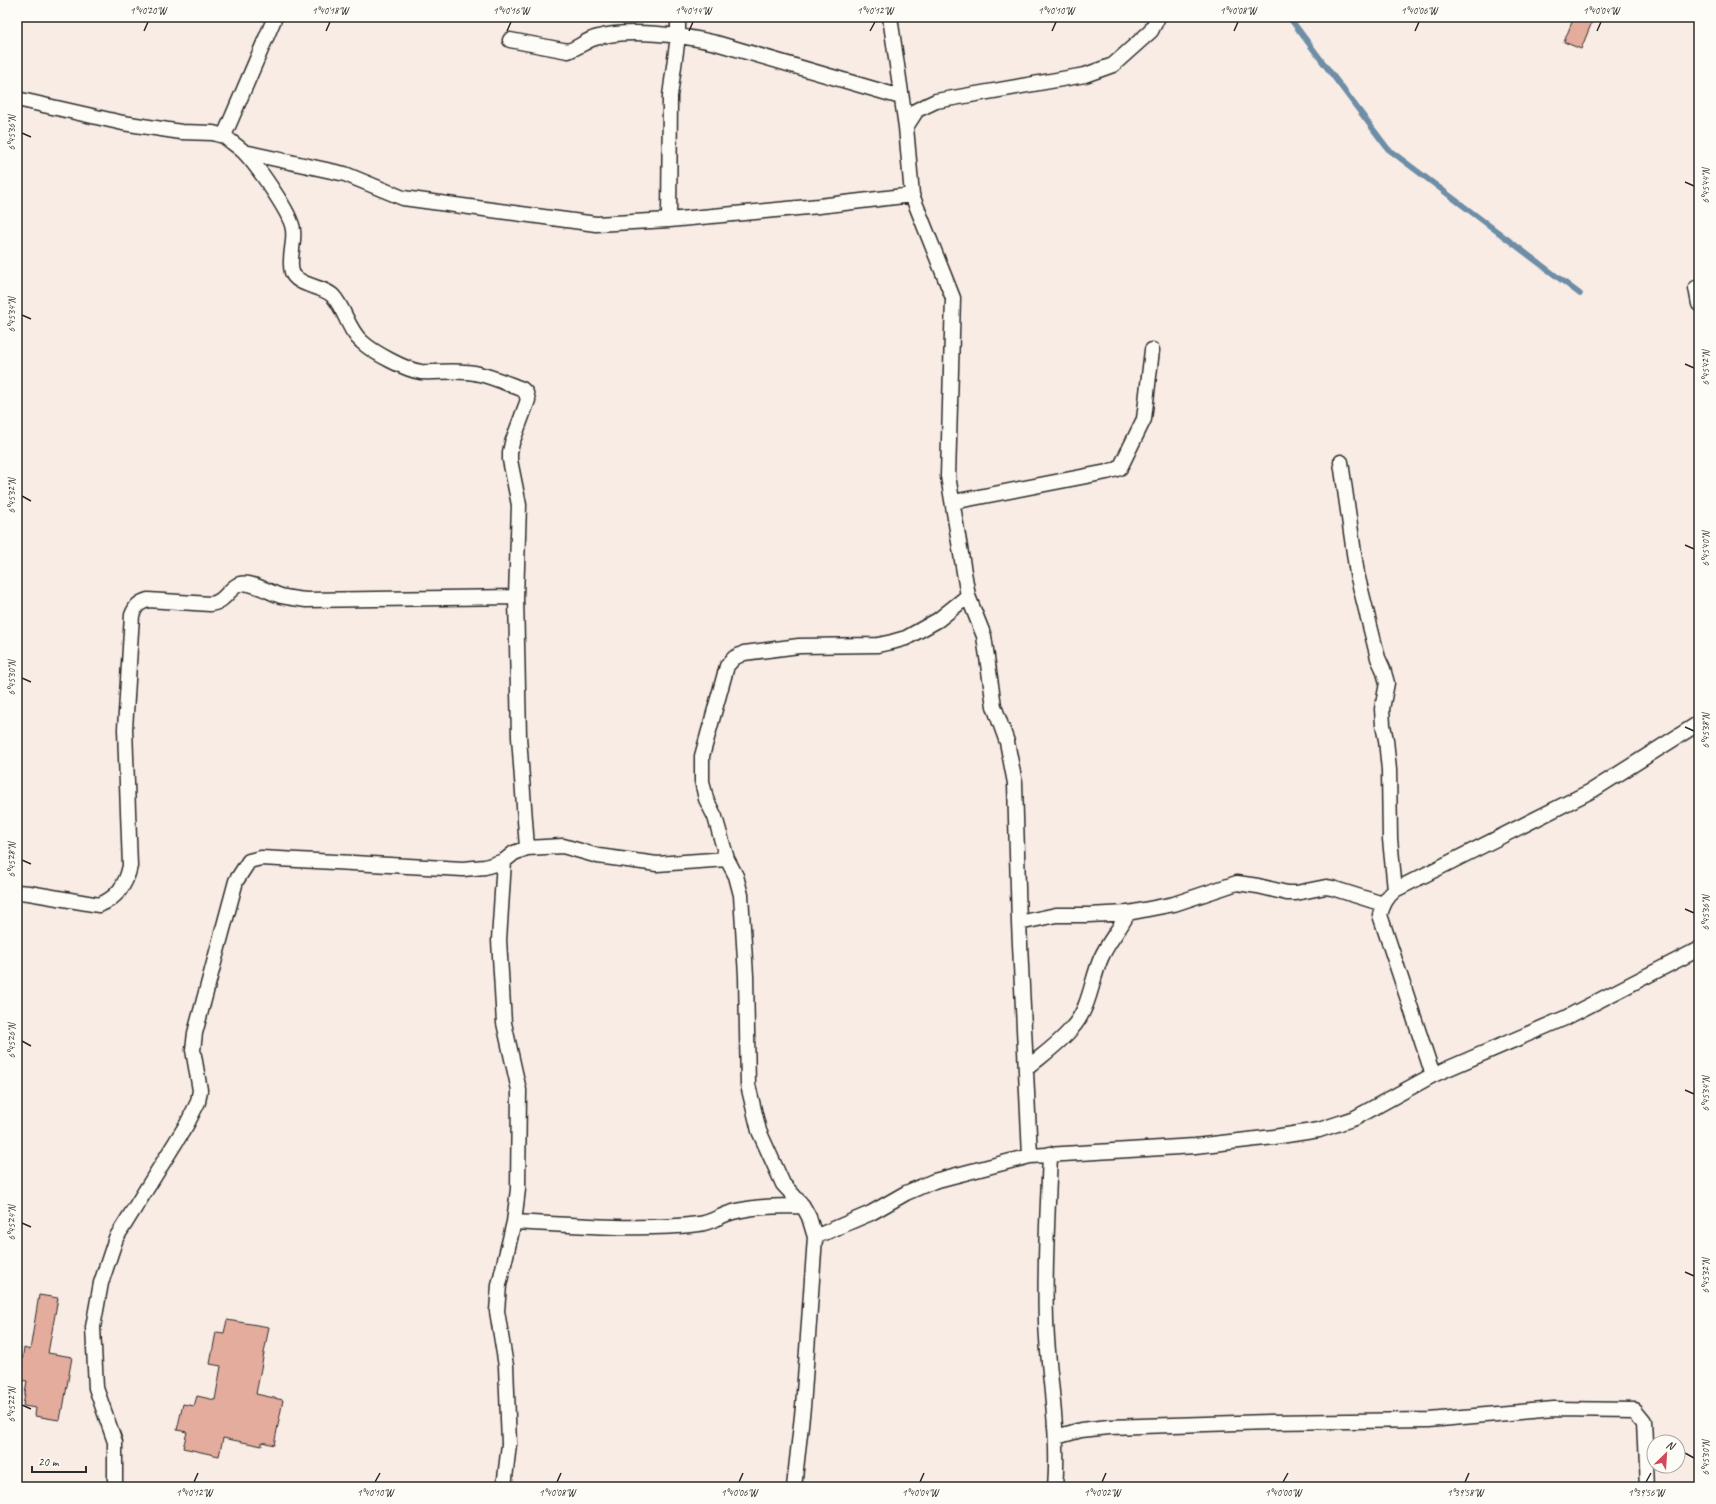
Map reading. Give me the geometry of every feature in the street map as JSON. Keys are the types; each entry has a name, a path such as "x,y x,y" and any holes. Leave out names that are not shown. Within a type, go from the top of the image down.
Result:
{"street":[{"path":"224,136 275,17"},
{"path":"669,220 670,96 678,36 678,17"},
{"path":"890,17 906,127 912,195 953,298 948,476 968,596 984,636 994,706 1007,742 1015,783 1030,1156"},
{"path":"906,127 917,110 936,101 1085,75 1113,65 1151,31 1158,17"},
{"path":"510,40 568,51 576,49 594,38 606,35 626,34 678,36 716,43 901,97"},
{"path":"17,99 123,123 180,132 213,133 224,136 244,152 282,204 291,220 294,243 291,265 294,275 301,281 333,296 362,342 411,371 458,371 479,374 522,389 526,393 528,400 510,452 510,460 519,505 516,597 519,737 527,848"},
{"path":"244,152 345,174 403,198 596,224 669,220 819,206 912,195"},
{"path":"1696,288 1699,304"},
{"path":"953,502 1107,472 1120,468 1144,419 1152,350"},
{"path":"1341,462 1357,574 1378,658 1387,683 1382,709 1386,740 1390,840 1395,890"},
{"path":"17,892 99,905 108,901 120,891 128,876 130,866 125,729 132,615 136,606 142,602 148,600 210,604 218,603 235,587 241,584 247,584 280,596 306,600 516,597"},
{"path":"794,1487 803,1408 815,1237 809,1217 802,1206 783,1184 759,1131 752,1107 748,1085 746,976 741,895 736,876 727,859 715,817 706,799 702,781 702,756 727,666 734,658 744,654 799,646 878,645 892,642 906,638 938,620 968,596"},
{"path":"1433,1075 1380,915 1387,897 1395,890 1593,790 1699,723"},
{"path":"115,1487 115,1442 96,1388 93,1327 101,1283 116,1238 187,1124 198,1102 200,1090 193,1050 196,1033 236,881 249,861 262,858 463,869 485,867 504,861 514,853 527,848 563,846 598,856 657,864 727,859"},
{"path":"504,861 499,940 504,1015 519,1090 518,1189 514,1222 500,1285 497,1311 506,1366 509,1444 504,1487"},
{"path":"1020,923 1056,915 1128,913 1174,904 1237,883 1287,893 1296,893 1326,887 1383,904"},
{"path":"1026,1069 1073,1028 1086,1007 1101,958 1108,944 1122,926 1128,913"},
{"path":"815,1237 871,1213 906,1192 934,1181 1030,1156 1194,1146 1274,1137 1318,1130 1355,1118 1433,1075 1566,1018 1699,949"},
{"path":"1050,1154 1045,1274 1046,1314 1056,1437 1055,1487"},
{"path":"514,1222 562,1225 674,1226 701,1224 731,1212 747,1209 773,1206 802,1206"},
{"path":"1056,1437 1081,1430 1109,1427 1269,1422 1429,1420 1554,1409 1636,1410 1644,1421 1647,1487"}],"building":[{"path":"1574,17 1594,17 1581,49 1564,42"},
{"path":"39,1295 58,1298 48,1353 72,1357 63,1409 61,1409 59,1420 35,1416 36,1408 23,1406 27,1381 19,1380 24,1348 30,1350"},
{"path":"227,1320 269,1327 256,1394 283,1400 274,1445 262,1442 262,1446 223,1438 219,1456 183,1448 187,1432 177,1430 183,1404 194,1406 197,1396 215,1400 221,1366 210,1364 216,1332 224,1333"}],"waterway":[{"path":"1289,17 1388,149 1580,294"}]}
